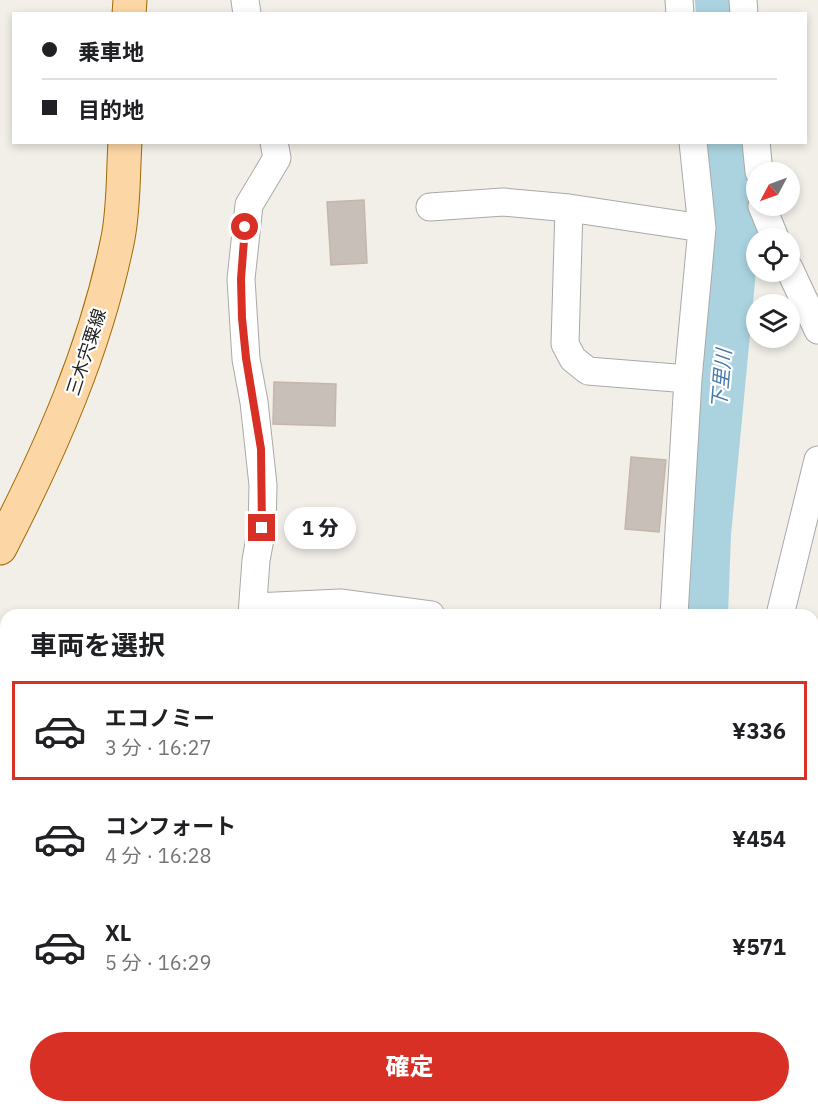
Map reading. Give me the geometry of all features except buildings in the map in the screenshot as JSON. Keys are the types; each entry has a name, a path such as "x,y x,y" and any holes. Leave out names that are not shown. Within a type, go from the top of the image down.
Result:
{"main road":[{"name":"三木宍粟線","path":"0,548 67,409 99,316 119,236 125,144"}],"street":[{"path":"253,609 263,485 254,402 246,358 241,279 249,205 277,158 274,144"},
{"path":"674,609 688,379 702,228 693,144"},
{"path":"756,144 758,162"},
{"path":"430,207 503,202 569,208 702,228"},
{"path":"569,208 565,344 573,359 588,371 688,379"},
{"path":"796,282 818,330"},
{"path":"781,609 818,460"},
{"path":"275,609 340,603 386,609"}],"waterway":[{"name":"下里川","path":"720,0 721,12"},
{"name":"下里川","path":"703,609 706,534 735,228 730,144"}],"route":[{"path":"245,227 241,279 242,318 261,449 262,528"}]}
